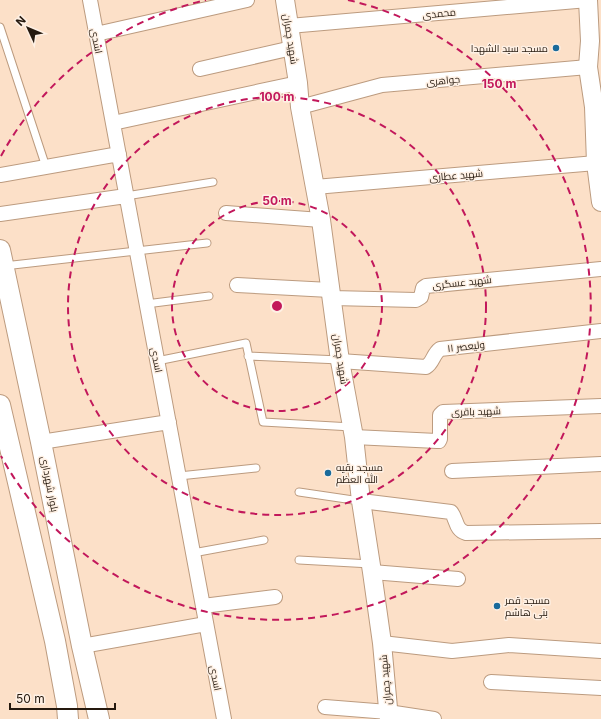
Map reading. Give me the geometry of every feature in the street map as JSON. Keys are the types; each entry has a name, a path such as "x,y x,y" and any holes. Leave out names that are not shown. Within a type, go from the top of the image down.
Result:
{"main road":[{"name":"بلوار شهرداری","path":"2,258 82,646 99,719"},
{"path":"0,405 3,435 55,641 68,719"}],"street":[{"name":"اسدی","path":"90,0 224,719"},
{"path":"96,34 247,0"},
{"name":"شهید چمران","path":"285,0 298,83 300,107 321,220 340,360 353,432 361,501 382,643 388,715"},
{"path":"588,0 595,41 588,67 597,107 598,170 601,202"},
{"name":"محمدی","path":"289,26 588,0"},
{"path":"200,69 292,48"},
{"name":"جواهری","path":"300,107 382,85 588,67"},
{"path":"113,124 298,83"},
{"path":"0,175 118,154"},
{"name":"شهید عطاری","path":"315,187 598,170"},
{"path":"0,214 126,196"},
{"path":"226,213 321,220"},
{"name":"شهید عسگری","path":"331,294 416,300 421,297 423,288 426,286 601,269"},
{"path":"236,285 331,294"},
{"name":"ولیعصر ۱۱","path":"340,360 426,367 429,365 436,352 440,349 601,331"},
{"name":"شهید باقری","path":"353,432 437,441 440,439 440,414 443,412 601,406"},
{"path":"41,442 168,422"},
{"path":"452,472 601,464"},
{"path":"361,501 451,512 454,514 458,528 461,532 466,533 601,531"},
{"path":"372,568 458,579"},
{"path":"203,606 275,597"},
{"path":"82,646 206,624"},
{"path":"382,643 452,651 509,645 601,651"},
{"path":"491,682 601,688"},
{"path":"325,706 388,715 434,719"}],"lane":[{"path":"0,27 46,167"},
{"path":"126,196 213,182"},
{"path":"2,258 136,251 206,243"},
{"path":"146,304 209,296"},
{"path":"157,361 246,343 263,422 353,432"},
{"path":"248,356 340,360"},
{"path":"179,476 256,468"},
{"path":"299,492 361,501"},
{"path":"193,553 264,540"},
{"path":"299,560 372,568"}],"place":[{"name":"مسجد سید الشهدا","path":"556,48"},
{"name":"مسجد بقیه الله العظم","path":"328,473"},
{"name":"مسجد قمر بنی هاشم","path":"497,606"}]}
